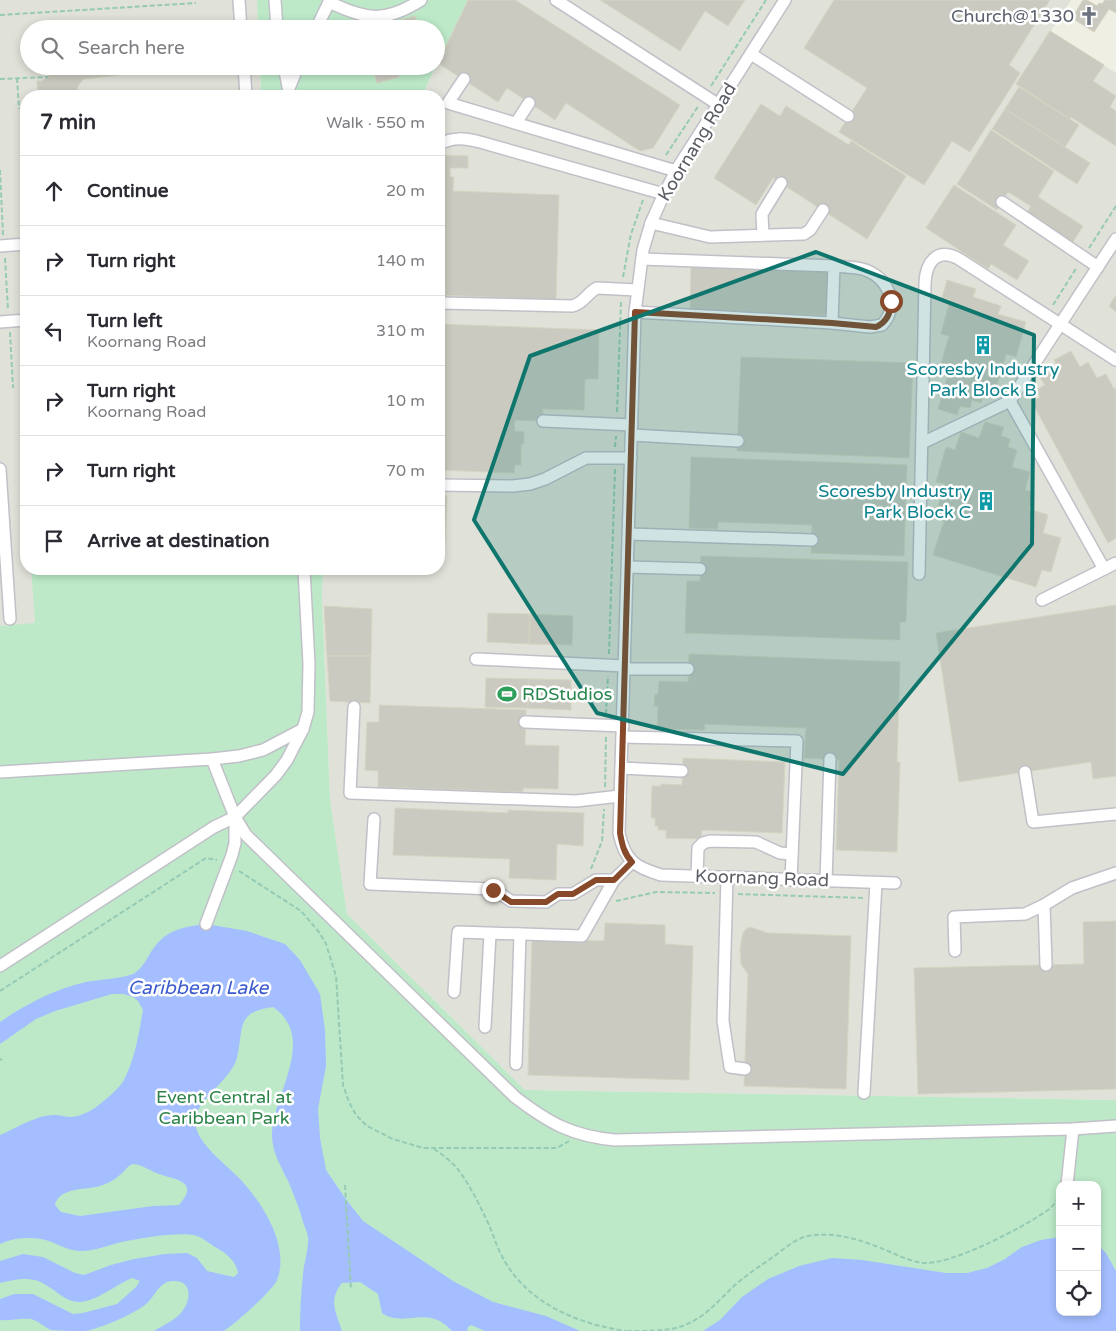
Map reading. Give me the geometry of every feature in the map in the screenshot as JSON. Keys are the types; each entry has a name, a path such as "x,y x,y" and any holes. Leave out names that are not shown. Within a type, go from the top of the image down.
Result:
{"street":[{"path":"239,0 240,20"},
{"path":"274,0 276,20"},
{"path":"320,20 329,1 350,12 364,16 383,16 401,12 421,0"},
{"path":"556,0 719,105"},
{"name":"Koornang Road","path":"785,0 676,171 652,223 642,259 635,312 620,833 622,847 628,858 649,871 662,875 894,884"},
{"path":"751,54 848,116"},
{"path":"245,75 246,90"},
{"path":"285,75 287,90"},
{"path":"288,90 294,75"},
{"path":"464,79 448,103 676,171"},
{"path":"516,123 529,103"},
{"path":"445,142 451,139 466,139 480,142 664,194"},
{"path":"763,235 762,214 781,183"},
{"path":"1002,202 1098,267"},
{"path":"652,223 704,236 807,232 822,210"},
{"path":"922,444 1010,401 1116,239"},
{"path":"2,246 20,244"},
{"path":"919,574 925,277 933,260 942,254 955,256 1116,360"},
{"path":"635,312 876,327 885,321 891,307 889,290 876,276 863,269 834,266 642,259"},
{"path":"832,323 834,266"},
{"path":"445,303 572,306 581,302 596,288 637,290"},
{"path":"5,322 20,321"},
{"path":"1010,401 1104,569"},
{"path":"543,421 738,441"},
{"path":"445,485 513,486 530,484 545,479 586,458 631,458"},
{"path":"0,469 4,578 10,619"},
{"path":"629,534 812,540"},
{"path":"1042,600 1116,563"},
{"path":"628,567 700,569"},
{"path":"0,966 214,827 235,817 276,775 291,753 303,729 308,712 310,664 304,575"},
{"path":"476,659 688,669"},
{"path":"354,707 350,793 576,801 620,796"},
{"path":"525,722 623,731 797,742 791,880"},
{"path":"0,772 239,756 263,750 303,729"},
{"path":"212,759 235,817 246,835 515,1096 544,1118 579,1134 615,1140 670,1140 1073,1129 1116,1126"},
{"path":"826,881 830,759"},
{"path":"621,768 682,771"},
{"path":"1025,772 1033,822 1116,814"},
{"path":"206,924 235,843 235,817"},
{"path":"374,819 370,884 493,890 511,902 546,902 558,894 573,894 596,880 614,880"},
{"path":"697,876 698,848 703,843 710,841 756,842 780,853 792,854"},
{"path":"454,992 458,932 582,936 614,880 632,862"},
{"path":"955,951 954,917 1025,914 1072,888 1116,873"},
{"path":"726,877 723,1021 730,1067 745,1068"},
{"path":"864,1093 876,883"},
{"path":"1044,905 1046,965"},
{"path":"485,1027 490,934"},
{"path":"516,1064 520,934"},
{"path":"1067,1181 1073,1129"}],"path":[{"path":"0,15 196,3"},
{"path":"0,79 48,76"},
{"path":"18,78 19,108"},
{"path":"0,170 5,322 13,388"},
{"path":"0,991 206,858 211,858 229,864 300,911 319,932 326,944 336,976 343,1084 348,1102 356,1115 367,1126 393,1139 423,1148 434,1149 557,1148 579,1134"},
{"path":"434,1149 452,1163 462,1174 488,1222 504,1260 518,1279 533,1294 558,1311 582,1321 626,1331 672,1329 691,1322 708,1312 752,1272 787,1246 805,1236 830,1234 851,1238 908,1260 939,1263 994,1241 1046,1212 1056,1200"},
{"path":"346,1184 351,1290"}],"highlighted area":[{"path":"816,252 1034,335 1032,544 843,774 597,713 474,520 530,356"}],"shaded area":[{"path":"0,0 257,0 258,20 20,20 20,75 260,75 261,90 20,90 20,575 31,575 35,624 0,626"},
{"path":"468,0 1071,0 1051,31 1116,73 1116,1100 525,1090 347,914 330,800 323,575 445,575 445,90 425,90 432,75 445,75 445,48"}],"green space":[{"path":"257,0 468,0 445,47 445,20 258,20"},
{"path":"260,75 432,75 425,90 261,90"},
{"name":"Event Central at Caribbean Park","path":"31,575 323,575 330,800 347,914 525,1090 1116,1100 1116,1331 0,1331 0,626 35,623"}],"water":[{"name":"Caribbean Lake","path":"206,924 247,931 285,944 300,960 320,994 325,1030 326,1066 318,1109 320,1138 326,1170 363,1221 453,1281 493,1302 546,1316 580,1331 485,1331 471,1325 467,1331 452,1331 443,1323 434,1319 425,1317 399,1319 382,1313 378,1294 360,1282 342,1283 335,1295 334,1306 342,1331 300,1331 300,1310 308,1237 295,1198 276,1156 272,1137 278,1104 293,1051 292,1035 286,1020 273,1007 261,1009 247,1017 241,1030 237,1058 233,1067 204,1101 195,1118 198,1134 202,1140 246,1186 271,1224 280,1252 277,1280 272,1288 244,1315 223,1331 154,1331 177,1317 186,1304 188,1298 187,1288 180,1282 173,1281 161,1286 140,1309 116,1321 91,1330 51,1330 31,1319 0,1320 0,1299 14,1294 33,1294 73,1314 83,1313 117,1304 140,1281 132,1278 100,1296 79,1302 63,1297 38,1281 19,1279 0,1283 0,1261 23,1254 43,1257 75,1273 84,1275 134,1259 187,1253 197,1258 207,1271 234,1277 238,1273 228,1255 203,1239 186,1234 148,1237 81,1251 37,1238 24,1238 0,1244 0,1135 32,1120 46,1116 78,1116 92,1110 111,1095 122,1083 128,1072 136,1046 143,1010 138,1001 133,997 124,994 112,994 55,1011 36,1019 0,1044 0,1022 30,1003 63,989 86,982 131,975 143,965 158,942 164,937 176,930","holes":["137,1165 183,1183 187,1191 179,1205 153,1206 80,1216 61,1212 55,1205 58,1199 67,1192 103,1185 117,1178 129,1166"]},
{"path":"1056,1238 1056,1316 1101,1316 1101,1248 1106,1253 1116,1271 1116,1331 703,1331 720,1320 742,1297 768,1279 799,1266 832,1258 862,1260 946,1273 967,1273 987,1268 1005,1259 1022,1247 1041,1240"}],"building":[{"path":"468,0 515,0 680,105 653,148 640,151 566,103 555,120 507,88 498,102 445,68 445,48"},
{"path":"600,0 745,0 728,26 705,11 680,51"},
{"path":"834,0 1050,0 1009,65 1020,73 970,152 952,141 924,185 839,132 867,88 804,48"},
{"name":"Church@1330","path":"1083,0 1087,0 1097,6 1105,0 1116,0 1116,13 1109,9 1094,32 1072,18"},
{"path":"415,16 416,20 401,20"},
{"path":"1050,31 1104,65 1093,81 1116,96 1110,107 1116,111 1116,146 1016,84"},
{"path":"49,75 121,75 84,79 77,90 38,90 37,81 42,81"},
{"path":"375,75 398,75 399,77 377,83"},
{"path":"1019,87 1079,125 1065,147 1005,109"},
{"path":"761,104 780,116 786,106 849,145 851,141 906,176 867,239 773,178 756,205 714,178"},
{"path":"1005,109 1090,163 1077,184 992,129"},
{"path":"991,130 1054,171 1038,197 1083,226 1073,242 1027,213 1031,206 1008,192 997,210 957,184"},
{"path":"445,155 468,156 468,168 450,168 450,177 454,177 453,191 559,195 556,300 445,295"},
{"path":"954,185 1016,225 1003,245 1029,261 1017,280 991,264 988,269 926,228"},
{"path":"691,266 830,270 829,315 690,311"},
{"name":"Scoresby Industry Park Block B","path":"947,280 976,289 973,297 1001,306 998,314 1026,322 1016,357 1006,354 996,389 986,386 981,403 972,400 970,408 960,406 957,415 938,409 948,374 939,371 949,336 941,334 950,300 942,298"},
{"path":"1116,295 1116,312 1109,306"},
{"path":"445,324 599,330 598,379 585,379 584,410 543,409 543,421 515,420 514,431 524,432 524,444 521,444 521,465 515,465 514,473 445,470"},
{"path":"1071,351 1080,367 1088,362 1097,378 1106,374 1114,389 1116,388 1116,538 1108,543 1032,402 1040,397 1036,390 1045,385 1040,378 1058,368 1054,360"},
{"path":"741,357 913,363 909,458 737,451"},
{"name":"Scoresby Industry Park Block C","path":"985,422 1004,427 1001,436 1010,439 1008,447 1017,450 1012,467 1030,472 1025,490 1035,493 1029,509 1048,515 1043,533 1061,538 1051,572 1042,570 1036,587 933,555 944,521 934,518 945,484 936,482 946,447 955,450 961,432 979,438"},
{"path":"691,457 907,465 904,556 811,553 812,525 718,522 718,529 689,528"},
{"path":"445,496 447,496 445,542"},
{"path":"701,556 908,562 906,622 900,622 900,640 685,633 687,581 700,581"},
{"path":"1116,605 1116,776 1093,779 1091,762 959,782 936,633"},
{"path":"324,606 372,609 371,656 327,656"},
{"path":"488,613 530,614 529,644 487,642"},
{"path":"530,614 573,616 572,645 529,644"},
{"path":"689,654 900,662 897,762 900,762 897,852 836,850 839,760 804,758 806,728 704,724 705,730 657,729 658,706 654,706 655,694 658,694 659,681 688,682"},
{"path":"327,656 371,656 370,703 330,701"},
{"path":"486,678 529,679 528,708 485,707"},
{"path":"529,679 571,680 571,710 528,708"},
{"path":"379,705 526,710 525,745 559,746 558,789 523,788 523,792 378,787 378,771 365,770 367,722 379,722"},
{"path":"683,758 785,762 782,833 702,830 701,839 666,838 666,830 658,830 658,826 655,826 655,818 651,818 652,786 661,786 661,784 682,785"},
{"path":"395,808 508,813 508,810 584,813 583,846 557,844 556,880 509,878 510,859 393,855"},
{"path":"1116,921 1116,1089 918,1094 914,968 1084,964 1083,922"},
{"path":"605,923 665,925 665,944 693,946 689,1080 528,1075 532,939 604,941"},
{"path":"750,927 768,933 851,936 846,1089 744,1086 748,974 741,964 740,949 743,933"}],"place":[{"name":"Church@1330","path":"1089,16"},
{"name":"Scoresby Industry Park Block B","path":"983,345"},
{"name":"Scoresby Industry Park Block C","path":"986,501"},
{"name":"RDStudios","path":"507,694"}],"route":[{"path":"493,890 511,902 546,902 558,894 573,894 596,880 614,880 632,862 622,847 620,833 635,312 876,327 882,325 888,317 891,301"}]}
